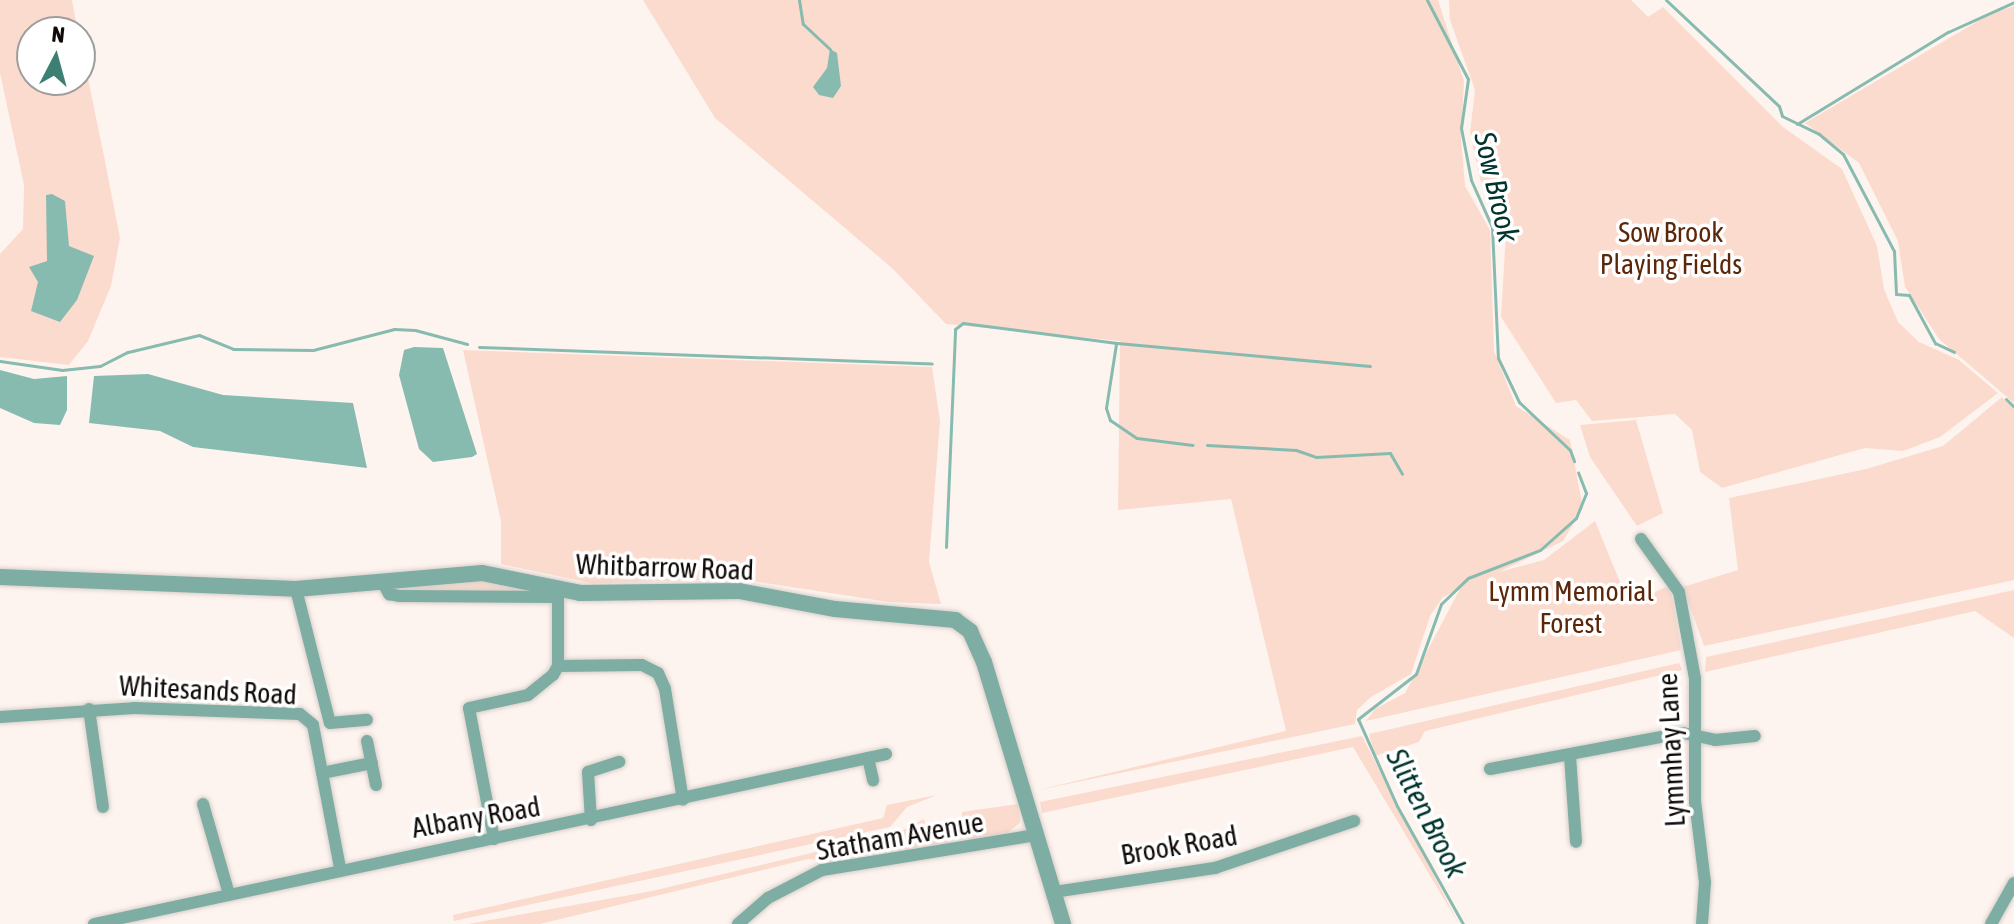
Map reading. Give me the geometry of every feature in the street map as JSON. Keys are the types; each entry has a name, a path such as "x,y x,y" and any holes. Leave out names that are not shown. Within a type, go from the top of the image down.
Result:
{"street":[{"name":"Lymmhay Lane","path":"1641,539 1668,570 1679,592 1696,689 1694,738 1705,882 1702,924"},
{"name":"Whitbarrow Road","path":"0,577 296,589 482,573 557,593 739,591 835,609 955,620 970,631 984,662 1063,924"},
{"path":"383,583 389,594 399,596 557,593 558,666"},
{"path":"296,589 330,723 367,720"},
{"path":"494,839 469,708 528,695 558,666 642,665 658,673 665,689 683,800"},
{"path":"89,709 103,807"},
{"name":"Whitesands Road","path":"0,717 89,709 300,714 313,725 340,868"},
{"path":"1490,769 1683,733 1694,738 1755,736"},
{"path":"367,741 376,785"},
{"name":"Albany Road","path":"94,924 340,868 591,820 886,754"},
{"path":"1570,756 1576,842"},
{"path":"868,758 873,780"},
{"path":"591,820 585,777 594,768 619,762"},
{"path":"322,773 372,763"},
{"path":"203,804 229,894"},
{"name":"Brook Road","path":"1054,892 1215,868 1354,821"},
{"name":"Statham Avenue","path":"738,924 768,898 822,870 1036,835"},
{"path":"1991,924 2014,883"}],"green space":[{"path":"0,0 72,0 75,16 16,16 16,96 91,96 120,238 111,286 88,341 69,365 0,357 0,254 23,229 24,185 0,73"},
{"name":"Lymm Memorial Forest","path":"643,0 1438,0 1464,81 1461,138 1465,186 1490,230 1494,351 1516,406 1570,440 1583,508 1563,541 1499,572 1544,560 1595,521 1629,604 1670,585 1681,650 1366,721 1375,709 1405,693 1460,589 1443,597 1430,616 1411,674 1371,697 1357,710 1355,724 1034,791 1286,731 1231,499 1118,510 1120,341 946,324 892,268 715,118"},
{"name":"Sow Brook Playing Fields","path":"1449,0 1631,0 1648,17 1663,7 1783,127 1842,169 1877,246 1884,289 1898,322 1919,342 1959,360 1998,393 1940,437 1903,451 1865,448 1722,488 1700,472 1692,430 1675,414 1592,421 1576,400 1556,403 1501,317 1506,232 1480,179 1470,132 1475,90 1450,20"},
{"path":"2014,6 2014,403 1939,339 1905,287 1898,241 1859,163 1805,123 1990,14"},
{"path":"463,350 932,367 940,421 929,562 941,604 889,602 739,579 591,583 501,564 501,521"},
{"path":"2002,397 2014,409 2014,580 1704,646 1683,587 1738,570 1729,498 1866,469 1943,446"},
{"path":"1636,420 1663,513 1637,526 1590,457 1580,425"},
{"path":"482,573 557,597 386,590"},
{"path":"2014,590 2014,638 1975,611 1705,672 1706,657"},
{"path":"1679,663 1682,670 1425,731 1419,742 1375,756 1369,734"},
{"path":"1362,736 1459,924 1353,747 1042,813 1040,802"},
{"path":"937,795 907,807 890,827 454,921 453,915 883,818 887,805"},
{"path":"1018,804 1020,823 1007,833 970,840 961,834 962,812"},
{"path":"924,819 928,836 949,831 952,842 834,861 808,859 540,924 468,924 652,891 899,832"}],"water":[{"path":"830,49 837,53 841,86 833,98 819,95 813,87 827,68"},
{"path":"52,194 65,201 69,246 94,256 77,300 60,322 31,311 38,282 29,267 47,261 46,195"},
{"path":"414,347 443,348 477,454 472,457 433,462 419,449 399,375 404,350"},
{"path":"0,370 34,379 67,376 67,410 60,425 34,423 0,408"},
{"path":"148,374 223,395 353,403 367,468 193,447 160,431 89,423 94,376"}],"waterway":[{"path":"799,0 803,24 830,49"},
{"name":"Sow Brook","path":"1427,0 1468,79 1461,128 1471,180 1492,227 1498,358 1519,402 1570,450 1574,461"},
{"path":"1666,0 1779,106 1782,116 1819,134 1843,154 1894,251 1896,294 1909,295 1935,343 1954,352"},
{"path":"1797,124 1948,32 2014,2"},
{"path":"946,547 955,329 963,323 1117,343 1370,366"},
{"path":"0,361 62,370 100,366 128,352 199,335 233,349 313,350 394,329 415,330 467,344"},
{"path":"1116,344 1106,408 1110,420 1137,438 1193,445"},
{"path":"479,347 932,364"},
{"path":"2006,399 2014,407"},
{"path":"1207,445 1296,450 1316,457 1390,453 1402,474"},
{"name":"Sow Brook","path":"1463,924 1397,806 1358,719 1416,674 1441,604 1468,578 1540,550 1576,518 1586,493 1578,472"}],"water label":[{"name":"Slitten Brook","path":"1427,813"}]}
